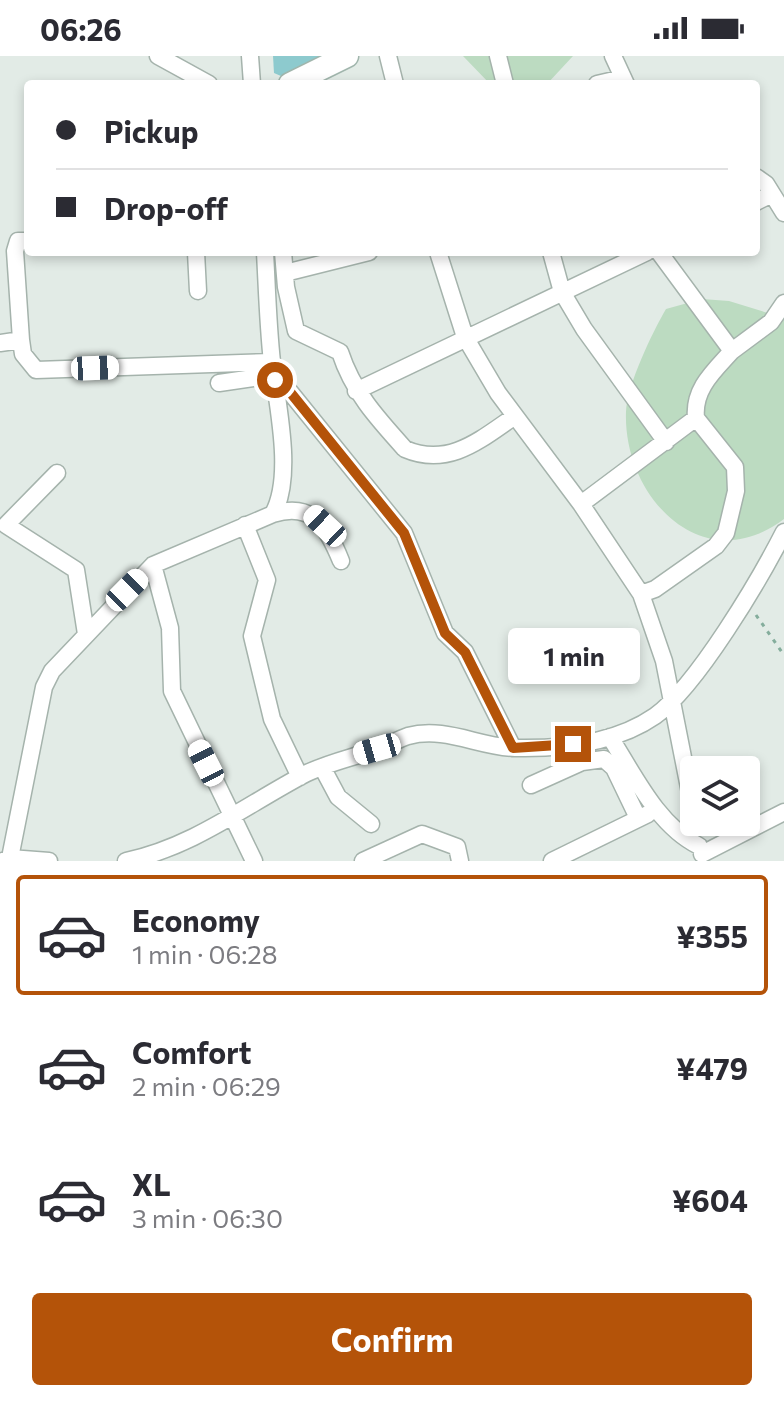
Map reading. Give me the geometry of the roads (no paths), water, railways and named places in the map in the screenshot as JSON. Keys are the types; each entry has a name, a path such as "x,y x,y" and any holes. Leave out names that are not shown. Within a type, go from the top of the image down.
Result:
{"street":[{"path":"158,56 181,77"},
{"path":"250,56 252,80"},
{"path":"298,80 347,56"},
{"path":"388,56 394,80"},
{"path":"498,56 504,80"},
{"path":"613,56 613,80"},
{"path":"760,181 784,213"},
{"path":"760,200 772,194"},
{"path":"24,241 18,241 15,251 21,340 23,354 36,370 274,372"},
{"path":"196,256 198,291"},
{"path":"265,256 282,473 273,514"},
{"path":"283,256 296,331 340,352 356,391 405,449 413,453 461,452 515,416"},
{"path":"285,273 353,256"},
{"path":"439,256 465,337 515,416 581,504 641,594 664,661 683,756"},
{"path":"552,256 562,292 584,329 666,442"},
{"path":"356,391 638,256"},
{"path":"662,256 732,351"},
{"path":"641,594 655,589 716,546 726,533 736,491 735,467 696,418 694,403 701,388 732,351 771,322 784,303"},
{"path":"0,343 21,340"},
{"path":"219,383 274,372"},
{"path":"274,372 404,533 445,633 465,652 513,748"},
{"path":"581,504 696,418"},
{"path":"57,473 2,526 76,570 86,634"},
{"path":"49,861 7,860 44,687 52,671 153,565 285,510 309,511 325,526 341,561"},
{"path":"245,525 267,580 252,636 272,719 300,777"},
{"path":"126,861 150,856 233,817 322,767 409,736 439,732 513,748 551,747 610,737 655,716 673,700 724,633 784,532"},
{"path":"153,565 170,628 172,691 254,861"},
{"path":"610,737 657,809 701,854 784,812"},
{"path":"531,785 582,762 604,759 614,768 638,818"},
{"path":"322,767 338,797 371,824"},
{"path":"552,861 657,809"},
{"path":"363,861 422,834 457,847 460,861"}],"water":[{"path":"273,56 325,56 281,76 274,73"}]}
